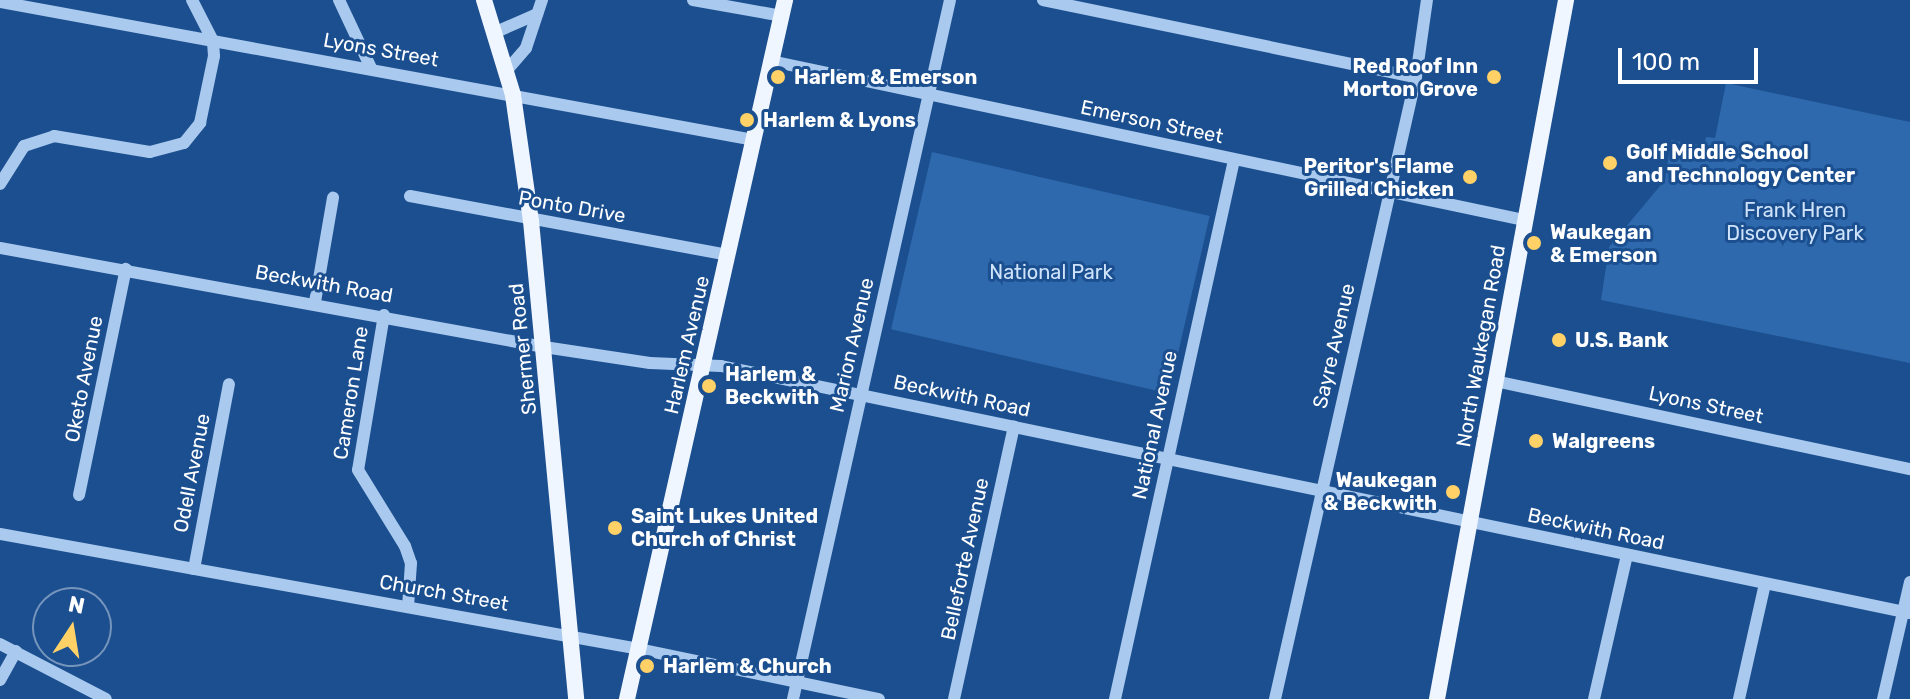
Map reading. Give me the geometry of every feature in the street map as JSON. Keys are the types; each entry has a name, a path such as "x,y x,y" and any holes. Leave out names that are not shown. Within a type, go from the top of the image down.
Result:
{"main road":[{"name":"Shermer Road","path":"484,0 513,95 531,221 576,699"},
{"name":"North Waukegan Road","path":"1437,699 1566,0"},
{"name":"Harlem Avenue","path":"627,699 784,8"}],"street":[{"path":"0,184 24,146 54,136 150,152 188,148 205,107 213,41 192,0"},
{"path":"339,0 371,68"},
{"path":"507,70 526,48 542,0"},
{"path":"693,0 784,8"},
{"name":"Marion Avenue","path":"793,699 950,0"},
{"path":"1043,0 1416,77"},
{"name":"Sayre Avenue","path":"1275,699 1416,77 1427,0"},
{"name":"Lyons Street","path":"0,2 754,140"},
{"path":"496,32 537,14"},
{"name":"Emerson Street","path":"771,61 1524,220"},
{"path":"16,134 24,146"},
{"name":"National Avenue","path":"1115,699 1234,160"},
{"name":"Ponto Drive","path":"410,196 531,221 728,255"},
{"path":"315,302 333,198"},
{"name":"Beckwith Road","path":"0,248 315,302 544,347 703,365 861,395 1906,613"},
{"name":"Oketo Avenue","path":"79,495 126,269"},
{"name":"Cameron Lane","path":"384,315 358,470 405,546 411,563 408,607"},
{"name":"Lyons Street","path":"1495,381 1910,469"},
{"name":"Odell Avenue","path":"194,569 229,384"},
{"name":"Belleforte Avenue","path":"954,699 1014,427"},
{"name":"Church Street","path":"0,534 571,636 879,699"},
{"path":"1594,699 1627,555"},
{"path":"1883,699 1906,613 1910,582"},
{"path":"1739,699 1765,584"},
{"path":"0,644 106,699"},
{"path":"0,680 16,651"}],"green space":[{"name":"Frank Hren Discovery Park","path":"1726,83 1910,122 1910,363 1601,300 1609,247 1665,180 1671,140 1704,146 1706,137 1715,138"},
{"name":"National Park","path":"932,152 1210,216 1169,393 891,329"}],"place":[{"name":"Harlem & Emerson","path":"778,77"},
{"name":"Red Roof Inn Morton Grove","path":"1494,77"},
{"name":"Harlem & Lyons","path":"747,120"},
{"name":"Golf Middle School and Technology Center","path":"1610,163"},
{"name":"Peritor's Flame Grilled Chicken","path":"1470,177"},
{"name":"Waukegan & Emerson","path":"1534,243"},
{"name":"U.S. Bank","path":"1559,340"},
{"name":"Harlem & Beckwith","path":"709,386"},
{"name":"Walgreens","path":"1536,441"},
{"name":"Waukegan & Beckwith","path":"1453,492"},
{"name":"Saint Lukes United Church of Christ","path":"615,528"},
{"name":"Harlem & Church","path":"647,666"}]}
